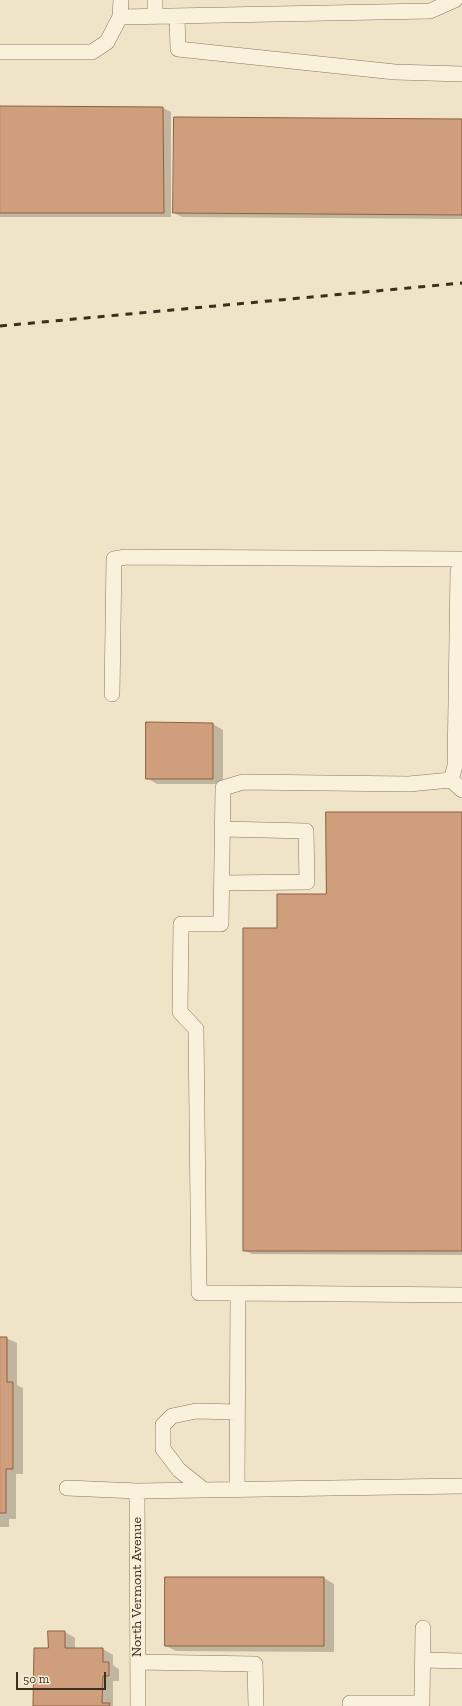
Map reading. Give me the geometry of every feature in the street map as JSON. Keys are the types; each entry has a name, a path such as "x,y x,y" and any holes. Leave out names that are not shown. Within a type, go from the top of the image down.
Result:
{"street":[{"path":"0,52 92,52 107,42 120,17 121,0"},
{"path":"155,0 155,17"},
{"path":"120,17 430,11 449,1"},
{"path":"177,16 178,49 395,72 462,74"},
{"path":"112,694 114,559 126,557 462,559"},
{"path":"462,568 458,571 455,766 457,785 243,782 223,788 223,883 221,924 181,924 180,1012 196,1029 199,1293 462,1296"},
{"path":"223,829 306,831 307,882 223,883"},
{"path":"237,1490 238,1293"},
{"path":"204,1490 179,1470 163,1449 163,1425 172,1416 196,1411 237,1412"},
{"path":"68,1488 137,1491 462,1486"},
{"name":"North Vermont Avenue","path":"137,1491 138,1706"},
{"path":"350,1703 422,1704 423,1628"},
{"path":"423,1660 462,1661"},
{"path":"138,1662 255,1664 256,1706"}],"building":[{"path":"0,106 163,107 164,213 0,213"},
{"path":"174,117 462,119 462,215 173,213"},
{"path":"146,722 213,723 213,779 146,779"},
{"path":"326,812 462,812 462,1251 243,1251 243,928 277,928 277,894 326,894"},
{"path":"0,1337 7,1337 7,1382 13,1382 13,1469 6,1469 6,1513 0,1513"},
{"path":"165,1577 324,1577 324,1646 165,1646"},
{"path":"48,1631 65,1631 65,1648 103,1648 103,1662 109,1662 109,1676 103,1676 102,1703 110,1703 109,1706 33,1706 34,1648 48,1648"}],"railway":[{"path":"0,326 462,283"}]}
